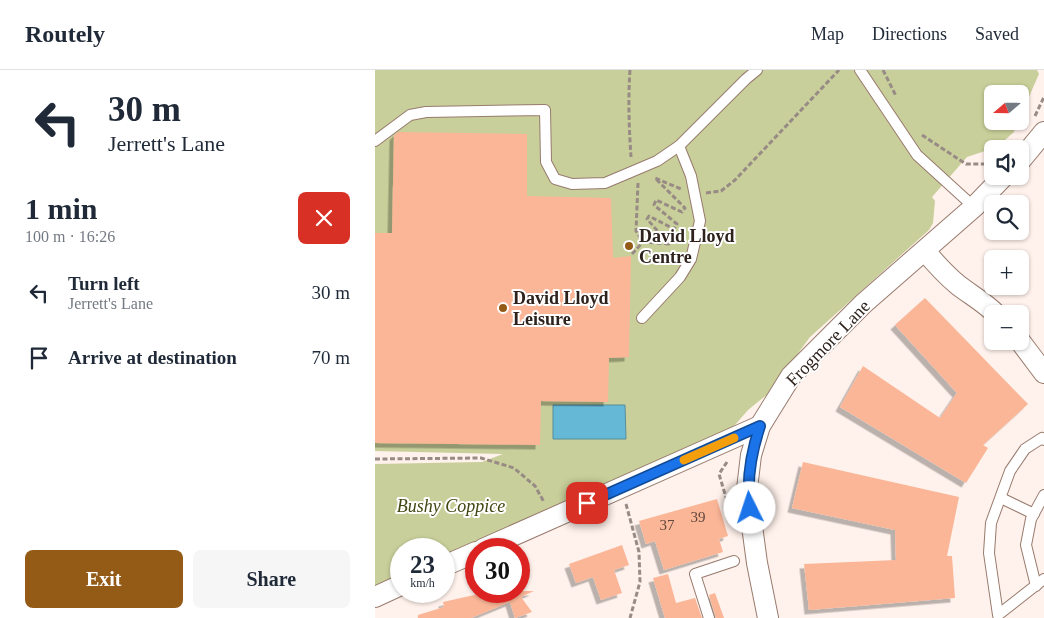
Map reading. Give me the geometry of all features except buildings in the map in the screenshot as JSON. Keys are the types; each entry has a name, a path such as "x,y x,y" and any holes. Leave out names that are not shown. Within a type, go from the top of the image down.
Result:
{"street":[{"path":"1029,150 1044,132"},
{"name":"Frogmore Lane","path":"768,618 757,563 747,489 751,455 760,426 791,376 863,304 925,251 996,185"},
{"path":"925,251 958,286 987,305"},
{"path":"1027,350 1044,373"},
{"path":"508,538 760,426"},
{"path":"375,597 390,590"}],"lane":[{"path":"375,142 410,115 426,112 545,110 546,162 555,179 572,184 605,183 657,161 679,146 757,70"},
{"path":"861,70 917,155 974,207"},
{"path":"642,318 680,277 691,259 700,221 691,176 679,146"},
{"path":"1044,440 1042,438 1025,449 1010,471 991,523 989,553 999,615 1040,582 1026,545 1034,514 1044,495"},
{"path":"1001,498 1034,514"},
{"path":"709,618 695,574 734,561"}],"path":[{"path":"630,70 628,118 632,162 638,182 636,231 643,242"},
{"path":"638,182 655,178 686,191 721,192 839,70"},
{"path":"883,70 898,101"},
{"path":"918,129 923,136 965,164 984,164"},
{"path":"643,242 669,244 647,219 649,216 674,229 677,224 654,205 656,200 682,212 685,208 655,178"},
{"path":"632,254 643,242"},
{"path":"375,458 481,458 514,468 535,486 553,518"},
{"path":"621,488 639,552 639,582 630,618"}],"green space":[{"name":"David Lloyd Centre","path":"375,70 1037,70 1039,74 1029,97 1029,85 984,85 984,130 1015,130 1014,132 1005,140 984,140 984,151 967,157 932,197 935,201 933,223 929,230 810,337 769,393 748,410 728,433 486,538 465,538 465,547 455,551 455,538 390,538 390,580 375,586 375,464 482,462 503,454 375,451"}],"water":[{"path":"553,405 625,405 626,439 553,439"}],"slow traffic":[{"path":"684,460 734,438"}],"place":[{"name":"David Lloyd Centre","path":"629,246"},
{"name":"David Lloyd Leisure","path":"503,308"}],"route":[{"path":"587,503 760,426 751,455 747,489 750,508"}],"park label":[{"name":"Bushy Coppice","path":"451,506"}]}
